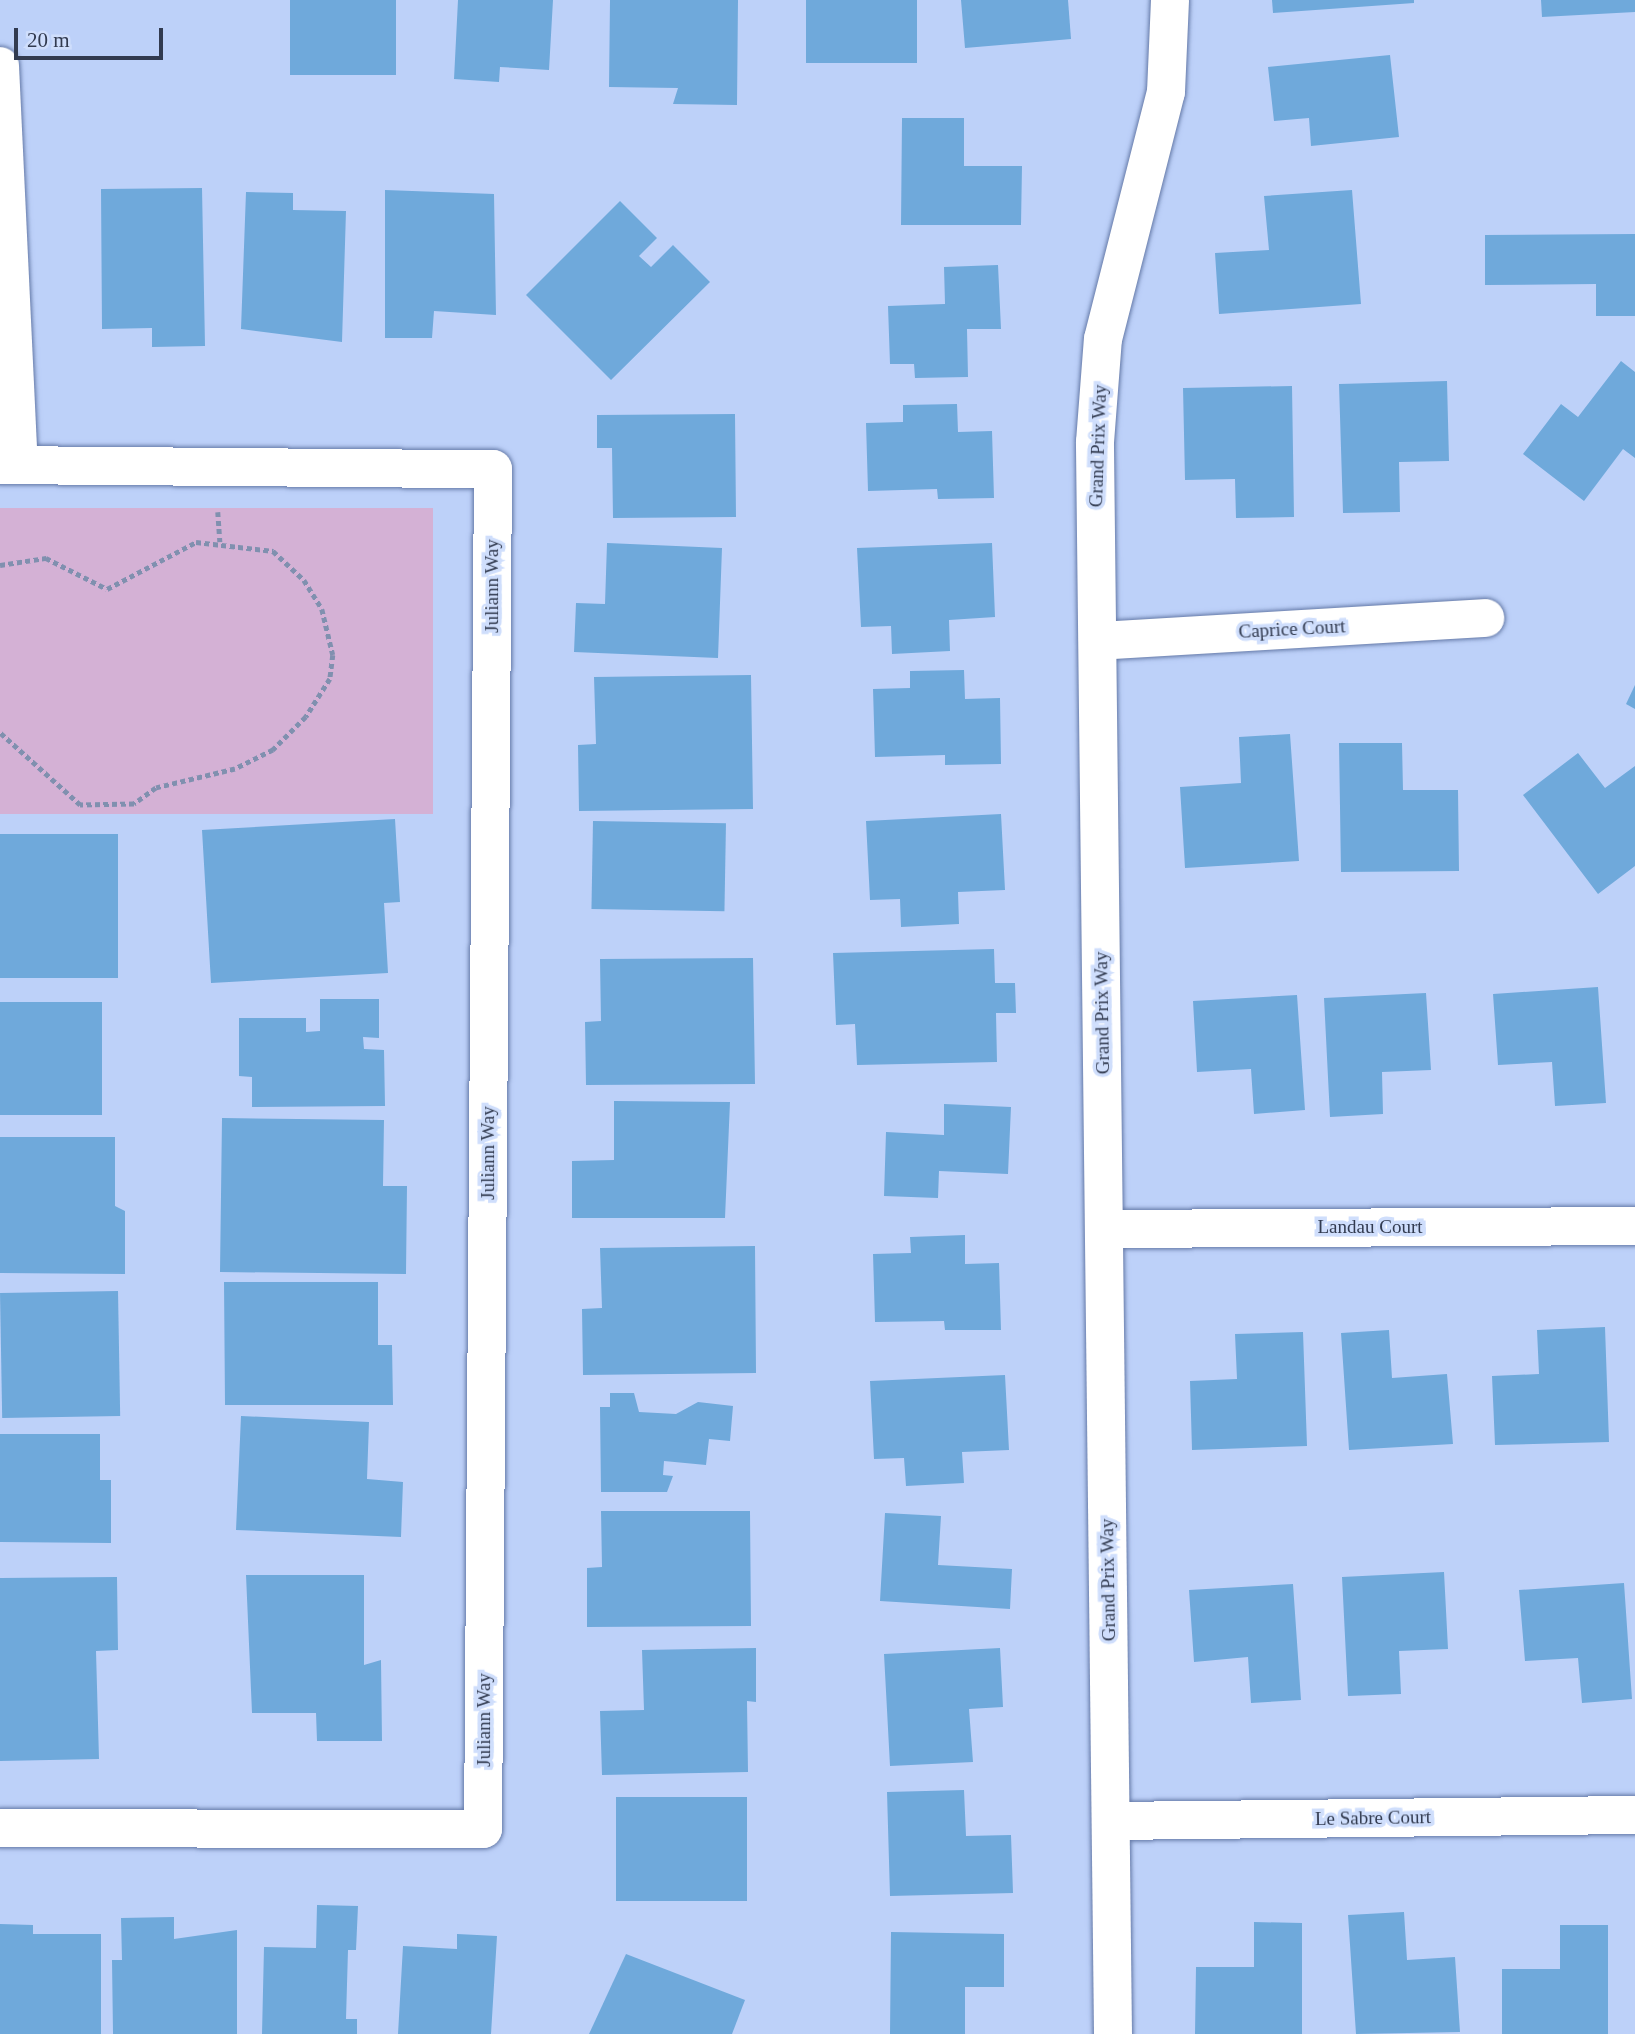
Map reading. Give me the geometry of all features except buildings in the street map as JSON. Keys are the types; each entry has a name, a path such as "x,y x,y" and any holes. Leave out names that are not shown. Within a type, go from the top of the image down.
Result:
{"street":[{"name":"Grand Prix Way","path":"1113,2034 1095,442 1103,339 1166,92 1170,0"},
{"path":"0,66 9,464"},
{"name":"Juliann Way","path":"0,1828 483,1829 493,469 9,464"},
{"name":"Caprice Court","path":"1098,641 1485,618"},
{"name":"Landau Court","path":"1104,1228 1635,1226"},
{"name":"Le Sabre Court","path":"1111,1821 1635,1815"}],"path":[{"path":"218,502 220,542"},
{"path":"0,565 46,558 107,589 196,542 220,542 273,551 304,580 330,637 330,679 306,717 273,750 235,769 185,777 111,809 80,805 0,733"}],"shaded area":[{"path":"0,508 433,508 433,814 0,814"}]}
